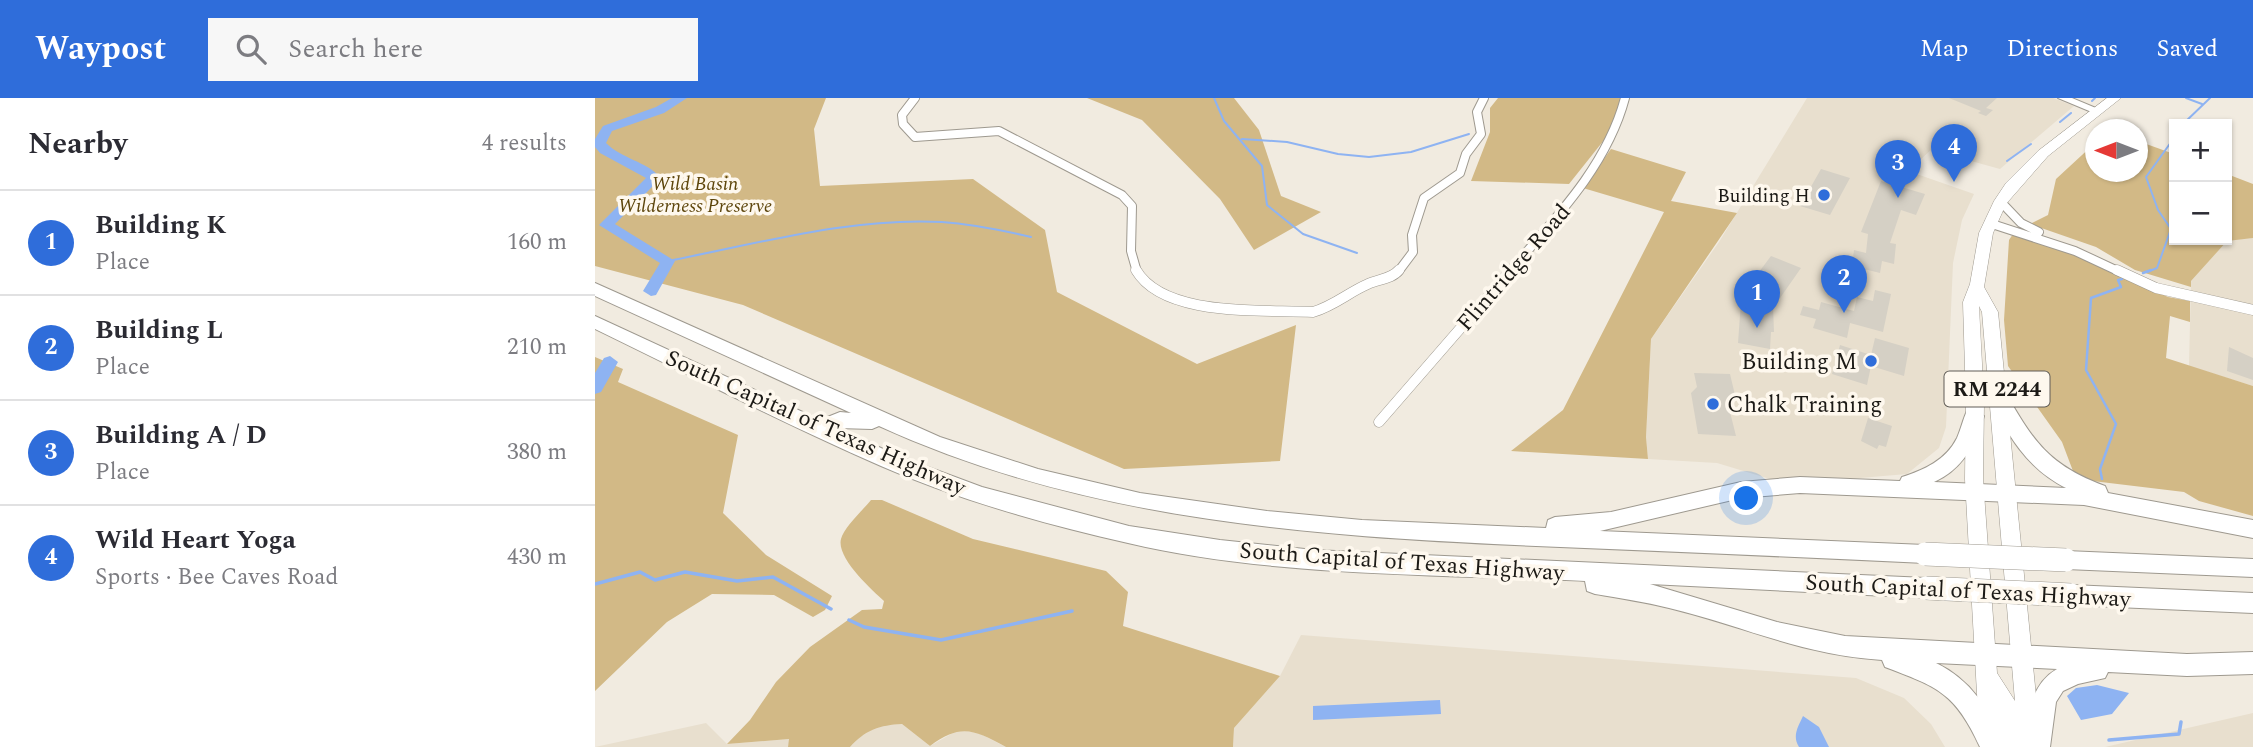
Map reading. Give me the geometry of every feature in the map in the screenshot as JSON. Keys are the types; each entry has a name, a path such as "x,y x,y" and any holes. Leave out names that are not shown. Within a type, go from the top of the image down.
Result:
{"highway":[{"name":"South Capital of Texas Highway","path":"595,289 920,436 1015,470 1140,501 1267,520 1381,530 2253,568"},
{"name":"South Capital of Texas Highway","path":"595,321 940,482 1028,510 1103,529 1248,553 1430,566 2253,603"},
{"path":"801,383 828,408 820,428"},
{"path":"1997,395 2017,437 2041,462 2081,486 2150,507"},
{"path":"1877,487 1924,479 1944,469 1961,450 1974,415"},
{"path":"820,428 841,419 857,419 920,436"},
{"path":"1381,530 1581,525 1626,518 1755,488 1800,485 2084,497 2150,507 2253,529"},
{"path":"1430,566 1652,593 1777,632 1920,666 1947,680 1973,706 1998,746"},
{"path":"1845,647 1986,666 2022,656 2164,663 2253,663"},
{"path":"2037,747 2044,699 2050,686 2058,678 2074,672 2164,663"}],"main road":[{"name":"RM 2244","path":"1986,666 1974,491 1969,308 1978,289 1981,248 2000,201 2026,170 2115,98"},
{"name":"RM 2244","path":"1978,289 1990,312 2031,747"},
{"path":"1986,666 2005,704 1998,746"}],"street":[{"path":"915,98 902,115 903,124 915,137 999,131 1122,195 1132,206 1132,258 1140,278 1155,290 1176,301 1195,305 1313,312 1329,307 1367,285 1395,275 1405,265 1413,253 1412,235 1425,198 1460,173 1465,154 1481,134 1477,112 1484,98"},
{"name":"Flintridge Road","path":"1380,422 1573,198 1617,129 1625,98"},
{"path":"2063,98 2098,111"},
{"path":"2000,201 2027,227 2087,249 2150,279 2253,304"},
{"path":"1989,223 2075,250 2156,288 2253,310"}],"shaded area":[{"path":"1807,98 2053,98 2074,106 2000,169 1931,150 1908,171 1974,194 1962,220 1953,263 1946,427 1939,448 1907,474 1848,479 1770,479 1717,463 1648,459 1646,437 1651,339 1719,242"},
{"path":"2253,238 2253,386 2189,366 2191,281 2223,245 2232,245 2232,240"},
{"path":"1301,635 1856,678 1904,698 1931,724 1945,747 1233,747 1234,728 1280,676"},
{"path":"2253,713 2253,747 2105,747"},
{"path":"706,723 727,744 790,739 788,747 595,747"},
{"path":"902,724 930,746 958,730 979,733 1006,747 850,747 859,737 880,725"}],"green space":[{"name":"Wild Basin Wilderness Preserve","path":"595,98 826,98 814,129 820,186 973,179 1045,230 1057,292 1197,364 1296,325 1280,461 1124,469 743,305 595,266"},
{"path":"1087,98 1234,98 1259,130 1281,196 1321,212 1254,250 1220,199 1142,120"},
{"path":"1498,98 1622,98 1612,130 1569,184 1471,181 1490,132 1490,108"},
{"path":"2148,145 2169,152 2169,245 2223,245 2191,281 2191,287 2135,270 2096,247 2030,224 2048,215 2056,179 2085,152 2085,182 2148,182"},
{"path":"1611,149 1686,172 1671,201 1737,213 1651,339 1646,437 1648,459 1511,451 1563,410 1664,212 1583,188"},
{"path":"2232,176 2253,184 2253,238 2232,240"},
{"path":"2013,234 2088,259 2168,297 2190,301 2190,322 2170,316 2166,358 2253,386 2253,516 2199,501 2184,492 2076,479 2062,442 2008,366 2004,320 2009,240"},
{"path":"595,357 623,369 618,382 738,435 723,513 766,555 832,596 825,610 813,617 774,595 712,594 667,622 595,691"},
{"path":"871,500 882,500 973,539 1106,571 1128,592 1123,626 1280,676 1234,728 1233,747 1006,747 985,736 968,732 950,734 930,746 902,724 873,730 861,736 850,747 788,747 789,739 727,744 750,720 776,682 810,647 862,610 882,609 884,601 856,573 841,547 841,539 846,529"}],"water":[{"path":"2097,685 2129,693 2112,714 2081,720 2067,696 2076,688"},
{"path":"1440,700 1441,714 1313,720 1313,706"},
{"path":"1803,716 1819,727 1829,747 1799,747 1796,735"}],"building":[{"path":"1949,98 1997,98 1986,108 1993,110 1986,116 1978,113 1981,111"},
{"name":"Building H","path":"1821,169 1850,178 1830,215 1800,206"},
{"path":"1881,181 1925,194 1916,215 1901,210 1890,243 1896,244 1894,264 1882,261 1880,273 1852,266 1854,250 1866,253 1868,234 1861,232"},
{"path":"1771,256 1801,268 1778,301 1747,288"},
{"path":"1875,290 1891,294 1883,332 1850,323 1847,338 1813,328 1816,319 1800,315 1803,306 1819,310 1821,302 1854,311 1857,297 1873,301"},
{"path":"1741,301 1773,306 1774,332 1771,332 1770,349 1738,343"},
{"name":"Building M","path":"1875,338 1909,348 1904,376 1871,366 1867,385 1832,374 1840,345 1871,355"},
{"path":"2229,347 2253,358 2253,380 2227,371"},
{"name":"Chalk Training","path":"1694,373 1730,374 1735,395 1729,408 1736,436 1698,434 1691,393 1697,387"},
{"path":"1868,418 1892,426 1886,447 1879,445 1877,449 1861,441"}],"waterway":[{"path":"651,291 668,261 606,225 654,178 612,155 599,144 607,129 660,110 681,98"},
{"path":"1214,98 1224,121 1262,166 1267,205 1303,234 1357,253"},
{"path":"2092,101 2095,98"},
{"path":"2186,98 2202,104"},
{"path":"2188,119 2210,98"},
{"path":"2060,122 2071,113"},
{"path":"1242,139 1287,142 1338,154 1369,157 1411,152 1469,134"},
{"path":"595,146 599,144"},
{"path":"2007,161 2031,144"},
{"path":"2147,272 2157,268 2171,229 2158,210 2146,177 2169,145"},
{"path":"668,261 804,233 873,224 942,222 1031,237"},
{"path":"2143,273 2151,270"},
{"path":"2102,479 2100,469 2116,424 2086,370 2091,298 2121,287 2118,280 2122,279"},
{"path":"595,388 610,362"},
{"path":"595,584 640,572 655,580 685,572 737,581 773,577 831,609"},
{"path":"849,620 864,627 941,640 1072,611"},
{"path":"2109,740 2179,734 2181,722"}],"place":[{"name":"Wild Heart Yoga","path":"1954,182"},
{"name":"Building H","path":"1824,195"},
{"name":"Building A / D","path":"1898,198"},
{"name":"Building L","path":"1844,313"},
{"name":"Building K","path":"1757,328"},
{"name":"Building M","path":"1871,361"},
{"name":"Chalk Training","path":"1713,404"}]}
